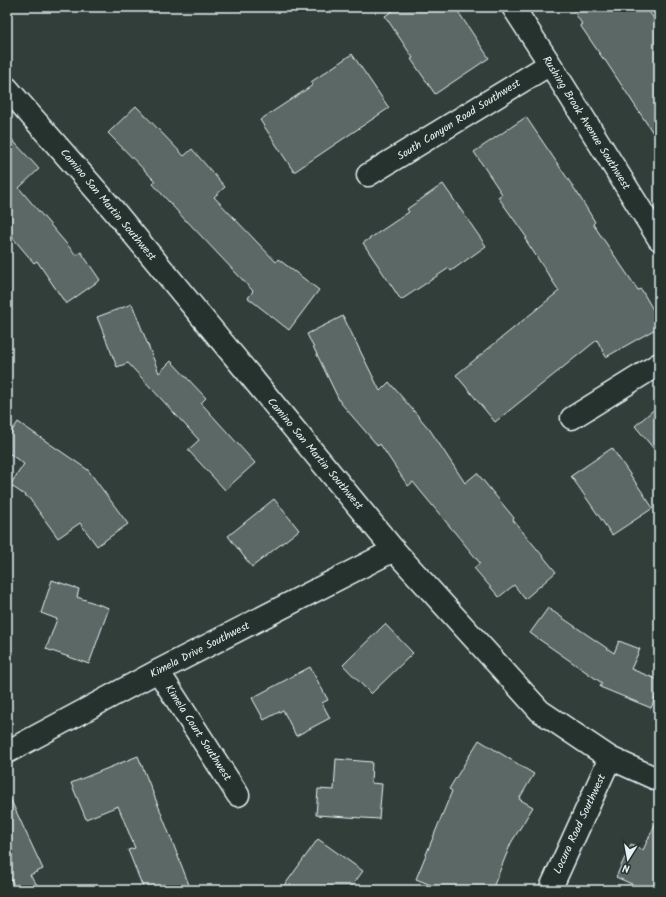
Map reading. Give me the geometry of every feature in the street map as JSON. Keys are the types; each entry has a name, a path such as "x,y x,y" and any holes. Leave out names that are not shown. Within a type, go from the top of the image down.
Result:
{"street":[{"name":"Rushing Brook Avenue Southwest","path":"513,7 659,239"},
{"name":"South Canyon Road Southwest","path":"368,175 550,64"},
{"name":"Camino San Martin Southwest","path":"7,88 116,213 394,550 540,711 610,758 659,780"},
{"path":"572,418 659,364"},
{"name":"Kimela Drive Southwest","path":"7,752 158,671 394,550"},
{"name":"Kimela Court Southwest","path":"158,671 238,795"},
{"name":"Locura Road Southwest","path":"550,890 610,758"}],"building":[{"path":"398,7 455,7 489,58 435,94 411,59 413,58 385,16"},
{"path":"571,7 646,7 659,26 659,142 580,25 582,24"},
{"path":"352,54 389,108 294,172 260,120 313,85 311,82"},
{"path":"136,106 184,156 192,149 225,187 214,197 276,262 278,259 319,290 289,330 248,298 253,291 153,184 155,181 108,133"},
{"path":"526,117 578,194 595,222 593,224 638,290 641,289 659,320 659,327 606,357 597,340 495,422 456,375 559,291 525,239 527,238 498,197 502,194 474,152"},
{"path":"7,134 39,169 19,188 76,255 81,252 100,280 66,304 37,261 34,263 7,231"},
{"path":"443,184 486,246 451,271 449,268 401,300 363,243 409,212 407,209"},
{"path":"132,304 159,373 171,361 206,398 201,403 255,463 225,490 188,450 199,440 128,363 117,367 97,317"},
{"path":"343,316 380,391 389,382 430,430 465,483 477,473 556,572 525,599 514,585 499,597 474,568 480,563 413,482 408,486 380,444 378,446 340,402 307,334"},
{"path":"659,405 659,455 635,426"},
{"path":"18,422 88,470 128,524 97,546 80,523 58,538 29,498 10,485 24,464 7,452 7,438"},
{"path":"612,448 653,508 612,535 571,476"},
{"path":"274,499 299,530 252,567 228,536"},
{"path":"52,580 79,589 77,597 109,608 89,664 46,649 57,619 41,613"},
{"path":"548,608 614,653 619,641 640,649 631,669 659,680 659,689 651,708 600,687 602,683 530,633"},
{"path":"385,624 413,653 371,694 343,665"},
{"path":"310,667 328,700 322,703 330,718 296,736 283,710 264,720 252,698"},
{"path":"479,740 534,774 519,799 533,807 511,843 492,890 443,890 416,879 452,791 449,789"},
{"path":"138,756 191,890 144,890 128,850 135,848 118,806 86,819 71,783"},
{"path":"336,759 372,762 371,783 382,784 379,819 316,815 318,789 334,790"},
{"path":"7,792 43,869 30,875 41,890 16,890 7,871"},
{"path":"659,816 659,890 645,890 616,877 631,844 643,850"},
{"path":"318,839 363,871 349,890 281,890"}]}
